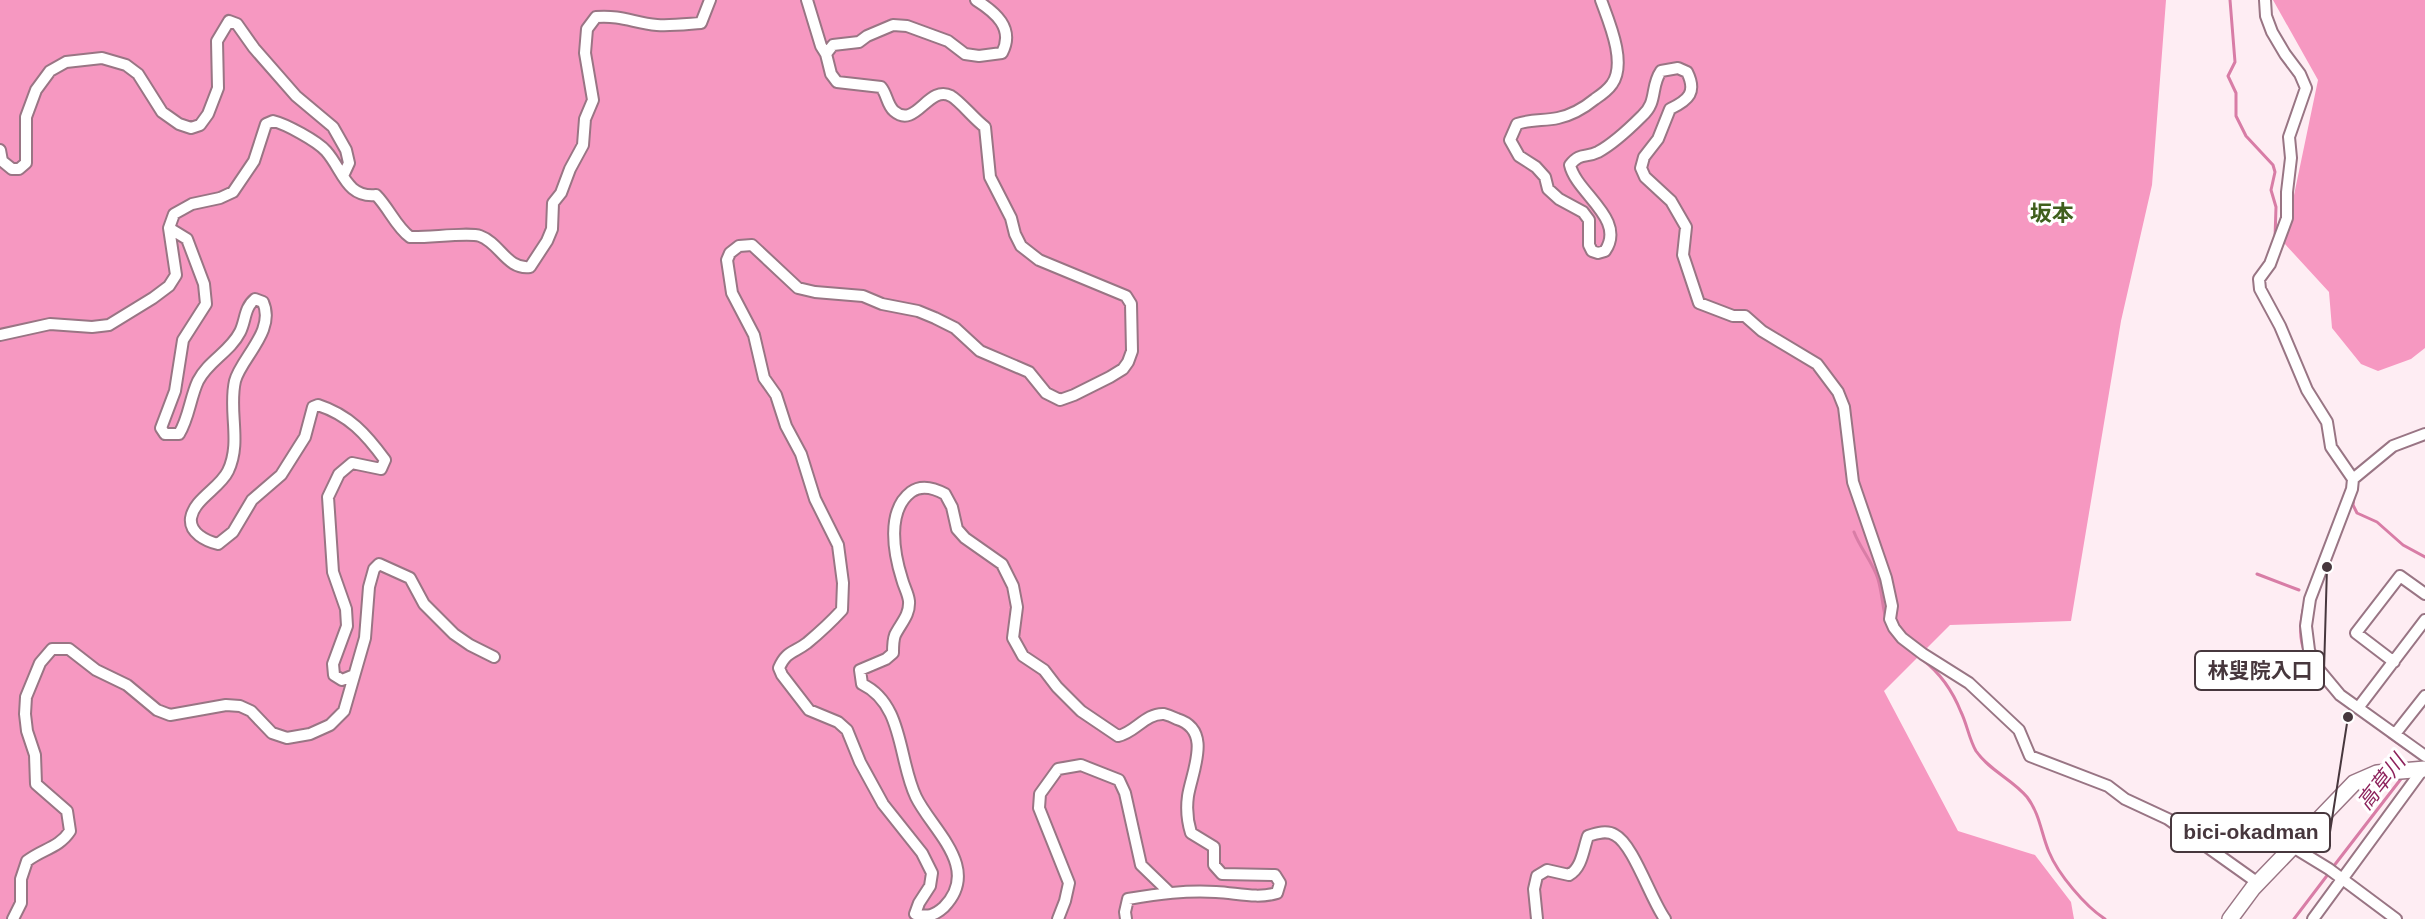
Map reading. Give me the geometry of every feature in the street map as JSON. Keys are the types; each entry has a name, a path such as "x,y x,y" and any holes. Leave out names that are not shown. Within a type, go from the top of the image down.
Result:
{"main road":[{"path":"2230,919 2258,884 2354,783 2377,773 2401,770 2422,763"}],"street":[{"path":"0,335 50,324 92,327 110,325 169,286 176,275 169,228 174,214 192,204 220,198 233,192 254,161 266,124 273,121 280,122 318,143 354,190 364,196 376,195 388,207 403,232 411,237 478,235 486,239 506,259 520,267 530,267 547,242 552,229 553,203 561,193 570,169 583,145 585,119 593,100 590,71 585,53 587,28 596,17 607,16 625,17 656,25 701,22 710,0"},
{"path":"807,0 831,74 837,82 881,87 894,111 903,115 912,115 933,96 942,94 951,97 985,127 990,177 1011,218 1021,246 1039,260 1126,296 1131,304 1132,351 1123,369 1060,400 1046,393 1029,372 980,351 955,328 934,318 918,311 882,304 863,296 815,292 798,288 752,245 739,246 730,253 727,260 732,293 754,335 764,378 776,394 786,426 801,454 815,499 838,545 842,574 844,596 842,610 804,645 794,649 783,659 779,668 809,710 838,723 847,730 860,762 883,804 922,853 932,873 930,886 915,914 927,917 938,913 949,902 955,886 957,872 954,855 916,799 891,714 885,703 872,689 862,684 860,670 886,659 892,653 895,636 907,616 909,602 895,552 894,538 900,507 906,496 916,489 925,487 945,494 952,507 957,529 965,538 1002,564 1013,586 1017,607 1013,638 1023,656 1044,670 1056,687 1081,711 1119,736 1125,735 1141,721 1163,714 1186,721 1196,732 1198,755 1188,795 1187,818 1191,833 1214,847 1214,866 1222,874 1275,875 1280,883 1277,893 1265,897 1216,892 1169,892 1128,899 1126,919"},
{"path":"826,54 833,45 860,42 867,36 893,26 907,26 927,32 948,41 965,54 979,56 1002,52 1006,45 1007,32 1003,22 976,0"},
{"path":"1601,0 1610,26 1617,59 1618,70 1612,84 1577,112 1558,118 1517,124 1510,140 1519,156 1536,167 1545,177 1548,189 1559,199 1583,212 1589,220 1589,245 1598,253 1605,251 1611,243 1611,235 1604,214 1572,176 1570,165 1576,157 1598,152 1644,115 1654,100 1654,80 1661,71 1678,68 1687,72 1692,81 1691,92 1686,102 1670,109 1658,139 1644,157 1641,168 1645,177 1671,201 1686,227 1683,255 1699,303 1733,316 1745,316 1762,331 1817,364 1838,392 1844,407 1853,482 1888,584 1892,606 1890,619 1894,628 1902,638 1923,654 1969,683 2019,730 2030,756 2108,786 2125,799 2168,819 2258,884"},
{"path":"2265,0 2266,16 2272,32 2300,74 2306,88 2289,137 2291,158 2287,218 2270,264 2259,279 2260,289 2268,299 2307,390 2326,422 2331,447 2353,479 2352,489 2310,599 2306,626 2309,650 2315,665 2329,685 2395,734 2422,763 2313,919"},
{"path":"0,150 2,161 12,169 20,170 27,163 26,117 36,90 50,71 66,62 102,58 126,65 138,74 162,112 179,124 191,128 200,125 208,114 218,88 216,41 229,21 237,24 266,63 296,96 333,127 346,150 349,164 343,176"},
{"path":"169,228 187,239 204,284 206,304 183,340 175,392 161,428 165,434 173,436 179,434 198,382 210,363 231,345 241,330 247,306 255,299 263,302 266,310 259,341 236,379 233,401 236,441 228,472 196,507 191,518 193,529 204,540 218,544 233,532 252,500 281,475 305,437 313,407 318,405 346,416 364,432 385,460 381,469 352,464 339,474 328,497 333,572 346,609 347,626 333,664 334,675 342,680 354,675"},
{"path":"2353,479 2393,446 2423,437"},
{"path":"13,919 21,903 21,879 27,861 56,846 70,831 67,811 36,784 35,755 27,731 25,714 26,697 40,663 47,652 52,649 69,649 96,670 127,685 157,710 170,715 225,705 240,706 251,711 272,733 287,738 310,734 330,725 344,711 365,638 369,587 374,569 379,564 410,578 424,604 454,633 470,645 494,657"},
{"path":"2394,662 2356,633 2400,576 2425,594"},
{"path":"2358,708 2425,620"},
{"path":"2395,734 2425,696"},
{"path":"1058,919 1069,883 1039,808 1040,794 1058,769 1081,765 1119,780 1125,793 1141,865 1169,892"},
{"path":"1537,919 1534,890 1537,876 1547,870 1569,875 1575,872 1588,836 1596,833 1612,833 1626,844 1665,919"},
{"path":"2293,846 2329,869 2396,919"}],"shaded area":[{"path":"0,0 2166,0 2152,185 2121,321 2071,621 1950,625 1884,691 1958,831 2035,855 2071,902 2074,919 0,919"},
{"path":"2273,0 2425,0 2425,348 2411,359 2378,371 2361,364 2332,328 2329,292 2284,243 2318,80"}],"waterway":[{"path":"2230,0 2235,62 2228,76 2236,93 2236,116 2246,136 2273,165 2275,172 2271,190 2276,207 2275,238"},
{"path":"2354,497 2353,505 2357,513 2377,522 2403,545 2425,557"},
{"path":"1854,532 1876,573 1886,620 1899,642"},
{"path":"2257,574 2299,590"},
{"path":"2303,610 2301,632 2305,653"},
{"path":"1923,660 1940,677 1954,697 1976,751 2021,791 2031,803 2053,861 2065,879 2081,898 2105,919"},
{"path":"2311,670 2330,691"},
{"path":"2389,737 2406,749"},
{"name":"高草川","path":"2333,867 2404,775"},
{"name":"高草川","path":"2294,919 2329,873"}],"place":[{"name":"林叟院入口","path":"2327,567"},
{"name":"bici-okadman","path":"2348,717"}],"district":[{"name":"坂本","path":"2052,213"}]}
